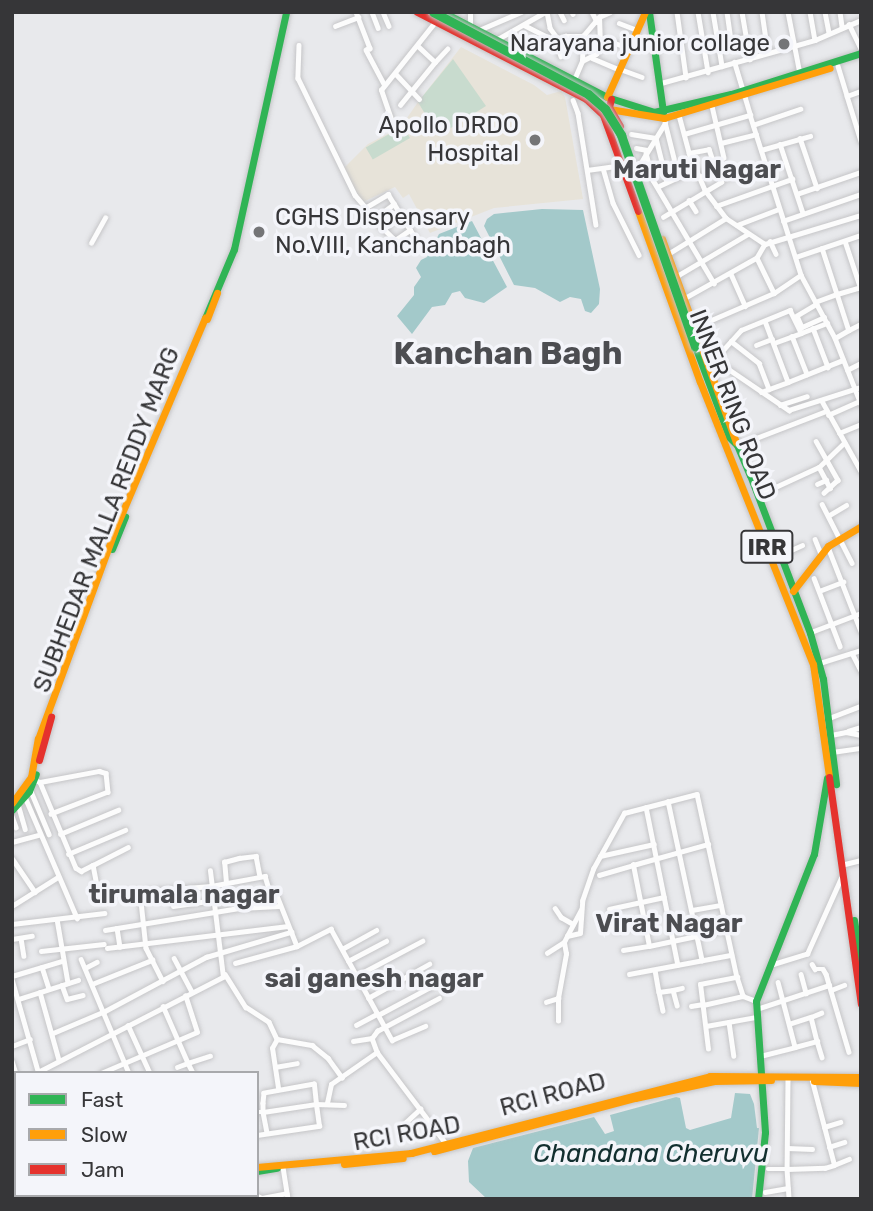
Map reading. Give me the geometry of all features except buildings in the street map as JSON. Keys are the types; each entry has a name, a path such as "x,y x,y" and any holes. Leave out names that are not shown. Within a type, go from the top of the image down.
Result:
{"main road":[{"name":"SUBHEDAR MALLA REDDY MARG","path":"20,802 32,777 38,739 114,532 234,249 286,12"},
{"name":"INNER RING ROAD","path":"417,12 434,17 573,99 607,104 620,125 677,276 699,349 712,363 737,445 820,663 829,718 845,864 857,917 861,963"},
{"path":"443,12 574,80 607,104 639,115 664,118 679,116 744,93"},
{"path":"607,104 629,48 647,12"},
{"path":"647,12 661,83 664,118"},
{"path":"434,17 588,94 606,109 621,135 729,437 737,445"},
{"path":"607,104 664,118 838,66 861,53"},
{"path":"800,76 861,53"},
{"name":"INNER RING ROAD","path":"607,104 623,165 708,403 803,635 817,685 841,878 861,1004"},
{"path":"620,125 625,118 639,115"},
{"path":"648,234 658,230"},
{"name":"SUBHEDAR MALLA REDDY MARG","path":"20,802 37,781 42,741 103,571 215,299 219,281"},
{"path":"793,591 824,550 838,539 859,530"},
{"path":"761,1195 765,1132 756,1009 770,965 814,853 828,773"},
{"path":"761,1078 861,1077"},
{"name":"RCI ROAD","path":"259,1169 385,1161 635,1098 715,1081 761,1078 861,1083"},
{"name":"RCI ROAD","path":"259,1169 448,1146"}],"street":[{"path":"372,12 378,28"},
{"path":"383,12 389,26"},
{"path":"470,12 474,28"},
{"path":"503,12 507,20"},
{"path":"464,36 474,28 507,20 520,12"},
{"path":"496,40 546,12 561,56"},
{"path":"560,12 564,20"},
{"path":"592,12 598,20 600,38 600,45 592,58"},
{"path":"523,25 557,40 565,39 583,36 610,12"},
{"path":"677,12 686,77"},
{"path":"698,12 708,72"},
{"path":"713,12 722,66"},
{"path":"727,12 732,40"},
{"path":"743,12 750,59"},
{"path":"762,12 768,53"},
{"path":"788,12 800,76"},
{"path":"810,12 815,40"},
{"path":"825,12 829,33"},
{"path":"839,12 842,27"},
{"path":"661,83 815,40 860,21 856,12"},
{"path":"335,26 358,14 370,48 366,50 384,84"},
{"path":"394,128 381,90 418,46 434,17"},
{"path":"619,23 637,30"},
{"path":"849,24 861,53"},
{"path":"574,80 582,61 583,36"},
{"path":"718,42 746,37"},
{"path":"600,38 629,48"},
{"path":"299,45 298,78 341,171 365,208 395,240 411,230"},
{"path":"418,46 435,62"},
{"path":"400,105 447,49"},
{"path":"582,61 592,58 642,77"},
{"path":"733,62 801,275 835,338 860,402 737,445"},
{"path":"838,66 861,141"},
{"path":"396,74 419,99"},
{"path":"847,96 861,91"},
{"path":"573,99 596,225"},
{"path":"712,106 724,158"},
{"path":"753,125 800,109"},
{"path":"684,134 750,115"},
{"path":"679,116 695,169 716,206 726,218 748,234 768,243 776,254"},
{"path":"640,164 656,138 664,118"},
{"path":"664,118 674,159"},
{"path":"854,120 861,118"},
{"path":"631,134 656,138"},
{"path":"689,153 756,134"},
{"path":"761,150 810,136"},
{"path":"656,138 667,182"},
{"path":"800,138 817,188"},
{"path":"780,144 803,213"},
{"path":"636,148 646,152"},
{"path":"663,217 722,182 709,149"},
{"path":"646,152 653,180 715,283"},
{"path":"587,170 623,165"},
{"path":"720,179 766,167"},
{"path":"603,168 613,203 639,254"},
{"path":"659,186 695,169"},
{"path":"699,178 716,169"},
{"path":"797,194 861,172"},
{"path":"716,206 792,179"},
{"path":"365,208 388,194 416,239"},
{"path":"783,221 861,194"},
{"path":"689,200 696,211"},
{"path":"374,219 394,204"},
{"path":"737,225 779,209"},
{"path":"384,229 400,213"},
{"path":"684,299 757,258 768,243 861,215"},
{"path":"91,243 105,218"},
{"path":"668,254 726,218"},
{"path":"677,276 748,234"},
{"path":"796,257 861,235"},
{"path":"822,317 802,327 797,316 837,294 861,288 845,241"},
{"path":"822,248 849,330"},
{"path":"757,258 774,293"},
{"path":"731,274 745,306"},
{"path":"694,327 774,293 801,275"},
{"path":"801,333 790,310 741,330 712,363 789,410 861,387"},
{"path":"765,321 788,382"},
{"path":"756,345 792,337 827,323"},
{"path":"835,338 861,324"},
{"path":"813,328 828,366"},
{"path":"792,337 807,374"},
{"path":"731,341 759,363 769,389"},
{"path":"761,392 843,360"},
{"path":"847,370 860,364"},
{"path":"846,392 852,404"},
{"path":"780,405 807,396"},
{"path":"799,398 802,407"},
{"path":"822,401 861,471"},
{"path":"839,433 861,424"},
{"path":"816,441 838,480 824,493"},
{"path":"758,495 819,467 845,443"},
{"path":"819,467 830,488"},
{"path":"817,484 826,480"},
{"path":"822,504 852,563"},
{"path":"828,516 846,505"},
{"path":"815,539 843,582 858,615 861,631"},
{"path":"779,555 802,545"},
{"path":"814,579 840,646"},
{"path":"819,591 843,582"},
{"path":"810,633 858,615"},
{"path":"820,663 861,650"},
{"path":"852,653 861,671"},
{"path":"829,718 861,706"},
{"path":"831,735 861,727"},
{"path":"846,732 861,735"},
{"path":"832,752 861,748"},
{"path":"51,814 108,792 106,773 101,770 37,781 51,814 60,834 68,854 78,870 93,866 128,847"},
{"path":"558,1021 558,998 566,954 565,939 581,909 600,856 624,813 697,794 737,977 743,996 756,1009"},
{"path":"668,801 702,960"},
{"path":"16,827 12,816 20,802"},
{"path":"20,802 25,829"},
{"path":"20,802 49,834"},
{"path":"20,802 39,835 77,918"},
{"path":"646,807 678,965"},
{"path":"60,834 118,810"},
{"path":"68,854 125,830"},
{"path":"12,842 39,835"},
{"path":"600,856 653,844"},
{"path":"599,875 708,844"},
{"path":"226,883 224,862 239,858 256,856 260,876"},
{"path":"12,858 35,892"},
{"path":"845,864 861,860"},
{"path":"634,865 649,946"},
{"path":"93,866 99,895 211,886 260,876 268,877 270,892"},
{"path":"12,873 18,868"},
{"path":"210,871 212,901 225,974 246,1007 269,1022 276,1039 272,1048 278,1088"},
{"path":"12,906 58,877"},
{"path":"770,965 807,954 841,878"},
{"path":"141,892 145,944 163,981"},
{"path":"173,906 275,892 298,946"},
{"path":"609,909 664,897"},
{"path":"105,930 279,905"},
{"path":"692,910 721,905"},
{"path":"555,908 561,918 573,924"},
{"path":"547,953 565,939 580,933 583,925 581,909"},
{"path":"12,924 104,913"},
{"path":"57,919 62,961 68,983"},
{"path":"615,930 644,924"},
{"path":"41,951 120,947 288,926"},
{"path":"117,928 120,947"},
{"path":"235,963 298,946 331,929 385,1028 395,1040 425,1026"},
{"path":"342,949 376,930"},
{"path":"624,950 725,930"},
{"path":"53,1033 105,1011 181,970 291,932"},
{"path":"12,939 32,936"},
{"path":"21,938 24,956"},
{"path":"348,961 386,941"},
{"path":"356,976 422,942"},
{"path":"807,954 815,969 825,971 849,1052"},
{"path":"629,974 731,955"},
{"path":"174,958 192,992"},
{"path":"81,959 115,1032 128,1071"},
{"path":"92,984 152,960"},
{"path":"37,1071 12,977 62,961"},
{"path":"85,968 97,962"},
{"path":"368,998 429,964"},
{"path":"42,967 49,989"},
{"path":"654,970 663,1012"},
{"path":"39,1071 225,974"},
{"path":"801,974 806,993"},
{"path":"708,1049 701,984 737,977"},
{"path":"19,999 78,980"},
{"path":"778,982 795,1047"},
{"path":"356,1025 436,984"},
{"path":"62,985 66,999 83,995"},
{"path":"706,1026 729,1021 806,993 844,985"},
{"path":"659,992 682,988"},
{"path":"673,990 677,1005"},
{"path":"40,992 59,1060"},
{"path":"106,1071 198,1031 184,996"},
{"path":"691,1006 743,996"},
{"path":"353,1041 372,1038 439,998"},
{"path":"546,1002 558,998"},
{"path":"163,1006 191,1071"},
{"path":"789,1024 821,1013"},
{"path":"811,1017 822,1057"},
{"path":"729,1021 734,1056"},
{"path":"128,1025 149,1071"},
{"path":"372,1038 377,1052 448,1146"},
{"path":"276,1039 312,1045 328,1058 342,1077"},
{"path":"12,1046 30,1040"},
{"path":"760,1056 817,1041"},
{"path":"327,1103 331,1084 377,1052"},
{"path":"177,1068 210,1056"},
{"path":"275,1067 297,1063"},
{"path":"788,1080 789,1199"},
{"path":"812,1081 834,1165"},
{"path":"259,1135 320,1126 313,1083 278,1088 267,1091 262,1096 260,1112 267,1133"},
{"path":"260,1112 327,1103 344,1105"},
{"path":"405,1122 420,1109"},
{"path":"824,1127 840,1122"},
{"path":"829,1147 844,1142"},
{"path":"787,1148 811,1149"},
{"path":"768,1169 825,1168 849,1159"},
{"path":"259,1196 287,1196 282,1167"},
{"path":"761,1195 788,1188"}],"shaded area":[{"path":"461,47 534,85 547,95 561,91 565,97 583,199 494,208 430,233 409,194 403,198 395,187 363,202 343,169 368,144 409,123 407,118"}],"green space":[{"path":"453,59 486,106 438,136 418,102"},
{"path":"403,126 410,138 373,160 366,148"}],"water":[{"path":"542,209 583,210 600,289 599,304 591,313 585,311 581,299 570,297 560,302 535,288 514,285 484,226 487,219 494,214"},
{"path":"472,221 507,287 484,303 465,298 460,291 452,293 445,305 432,307 412,334 397,316 414,295 414,287 421,277 416,268 421,260 427,257 439,234"},
{"name":"Chandana Cheruvu","path":"735,1093 750,1094 759,1128 752,1199 487,1199 469,1182 468,1161 473,1148 594,1117 605,1134 614,1131 610,1115 676,1097 680,1098 686,1128 690,1130 731,1118"}],"traffic: fast":[{"path":"205,318 234,249 286,12"},
{"path":"433,12 588,94 605,109 621,135 695,346"},
{"path":"443,12 607,97 654,112 731,94 861,53"},
{"path":"649,12 663,112"},
{"path":"695,346 729,437 737,445 750,475 810,633 823,679 836,784"},
{"path":"112,549 125,517"},
{"path":"12,810 29,791 36,774"},
{"path":"758,1199 765,1132 756,1001 814,854 827,778"},
{"path":"854,920 861,963"},
{"path":"259,1171 277,1168"}],"traffic: slow":[{"path":"607,97 645,12"},
{"path":"609,109 664,118 830,68"},
{"path":"638,211 700,382 813,664 829,777"},
{"path":"662,239 736,442"},
{"path":"207,319 217,293"},
{"path":"12,803 31,777 38,739 114,532 205,318"},
{"path":"793,591 828,546 861,526"},
{"path":"259,1167 411,1153 710,1076 861,1077"},
{"path":"434,1151 635,1098 714,1081 771,1080"},
{"path":"814,1081 861,1083"},
{"path":"344,1164 403,1158"}],"traffic: jam":[{"path":"417,12 586,99 603,115 638,211"},
{"path":"611,99 609,107 620,126"},
{"path":"39,760 51,717"},
{"path":"829,777 861,1004"}],"place":[{"name":"Narayana junior collage","path":"784,44"},
{"name":"Apollo DRDO Hospital","path":"535,140"},
{"name":"CGHS Dispensary No.VIII, Kanchanbagh","path":"259,232"}],"district":[{"name":"Maruti Nagar","path":"697,170"},
{"name":"Kanchan Bagh","path":"508,353"},
{"name":"tirumala nagar","path":"184,895"},
{"name":"Virat Nagar","path":"669,924"},
{"name":"sai ganesh nagar","path":"374,979"}]}
